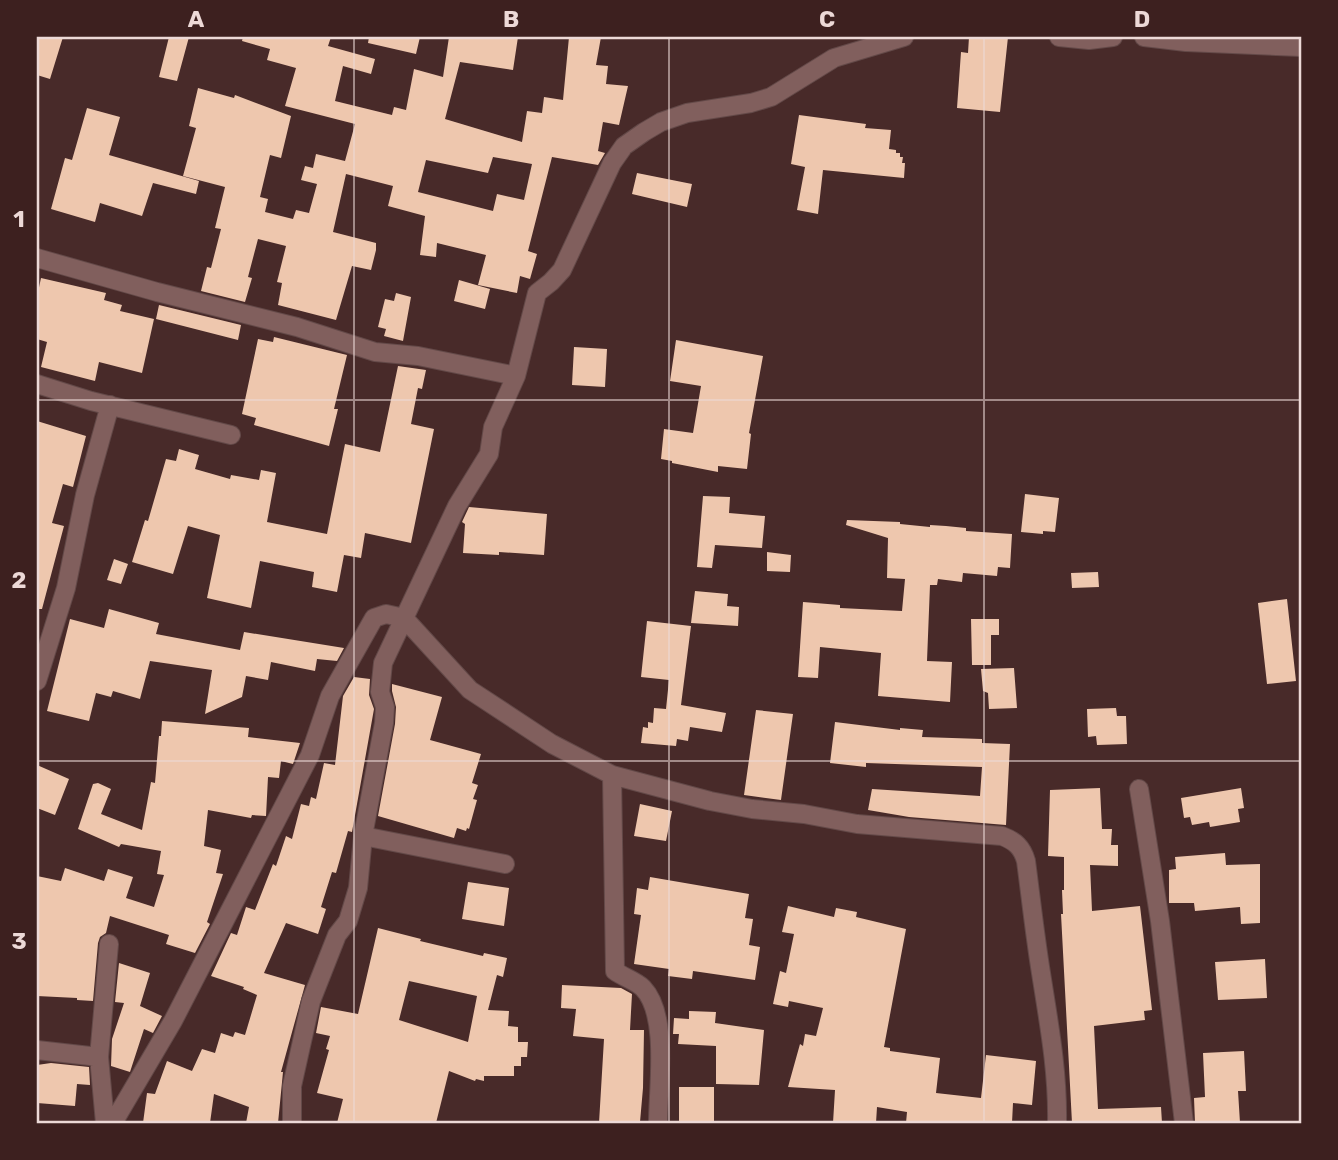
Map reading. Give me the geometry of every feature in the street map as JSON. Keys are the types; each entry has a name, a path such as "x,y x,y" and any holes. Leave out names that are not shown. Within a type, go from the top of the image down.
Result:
{"street":[{"path":"292,1123 293,1077 311,1001 337,935 348,921 358,888 363,836 384,723 385,706 380,692 380,678 389,647 457,506 489,454 493,427 516,376 537,293 562,270 612,163 624,146 661,122 687,113 751,103 771,97 834,58 904,37"},
{"path":"1059,37 1089,40 1113,37"},
{"path":"1143,37 1186,42 1301,47"},
{"path":"37,258 297,327 375,352 418,356 516,376"},
{"path":"37,384 231,435"},
{"path":"37,681 65,588 85,495 110,405"},
{"path":"113,1123 173,1021 310,755 330,696 343,670 374,618 386,614 404,618 470,690 534,734 612,775 710,801 878,826 1002,836 1016,843 1023,850 1026,861 1051,1029 1058,1101 1057,1123"},
{"path":"612,775 615,971 642,986 658,1018 658,1123"},
{"path":"1139,789 1163,947 1184,1123"},
{"path":"363,836 505,864"},
{"path":"105,1123 99,1056 109,944"},
{"path":"37,1050 99,1056"}],"building":[{"path":"37,37 63,37 50,79 37,75"},
{"path":"169,37 189,37 177,81 159,77"},
{"path":"243,37 331,37 328,46 375,59 371,74 343,66 335,101 392,115 394,107 406,110 414,69 443,77 449,37 518,37 513,70 460,62 445,119 522,142 527,111 542,113 544,97 563,100 569,37 601,37 596,65 608,66 606,84 628,86 619,125 603,122 598,151 605,153 598,165 552,157 528,251 537,254 530,279 520,276 517,293 478,285 486,255 437,243 436,257 420,255 425,216 388,206 393,186 346,174 333,232 376,243 376,250 371,270 352,266 336,320 278,305 282,283 277,282 286,246 258,239 248,277 252,278 245,302 201,291 207,267 211,268 221,229 215,228 225,187 183,176 196,128 189,126 198,88 234,98 235,95 291,116 281,158 270,155 260,197 268,199 265,212 293,219 296,210 309,213 317,184 301,180 305,166 313,168 316,154 345,161 355,124 285,106 296,68 267,60 270,49 242,41","holes":["493,157 532,164 524,200 497,194 493,211 418,192 426,160 488,173"]},
{"path":"369,37 420,37 416,54 368,43"},
{"path":"969,37 1008,37 1000,112 957,108 961,52 968,53"},
{"path":"87,108 120,117 109,155 199,181 196,194 153,183 142,216 100,203 95,222 51,209 65,158 72,160"},
{"path":"799,115 866,124 865,128 891,130 889,149 896,150 900,157 903,157 904,178 823,170 818,214 797,210 805,167 791,164"},
{"path":"637,173 692,184 687,207 632,194"},
{"path":"41,278 106,293 104,300 122,305 120,311 154,319 142,373 99,362 95,381 41,367 47,342 37,339 37,297"},
{"path":"459,280 490,289 485,309 454,301"},
{"path":"396,293 411,297 403,341 384,336 386,329 378,327 385,299 394,301"},
{"path":"159,305 241,325 238,340 156,319"},
{"path":"274,337 347,355 334,409 338,409 329,446 254,425 256,418 242,414 258,339 273,342"},
{"path":"676,340 763,356 749,433 747,469 718,466 718,472 661,459 664,429 693,433 701,386 670,381"},
{"path":"574,347 607,349 605,387 572,385"},
{"path":"398,366 426,370 422,389 418,388 411,424 434,429 411,543 365,533 361,558 344,555 337,592 312,587 314,572 260,561 251,608 207,598 220,535 188,526 173,574 132,562 145,520 148,521 166,459 176,461 179,449 199,455 195,469 230,479 231,475 259,480 261,470 276,473 267,522 327,534 345,444 380,452"},
{"path":"37,421 86,436 73,487 63,484 52,523 64,526 42,609 37,609"},
{"path":"1025,494 1059,498 1055,532 1021,532"},
{"path":"703,496 730,497 729,513 765,516 762,548 715,545 712,568 697,567"},
{"path":"469,507 547,514 544,555 463,553 465,524 462,522"},
{"path":"847,520 900,522 1012,534 1010,568 998,567 997,576 963,573 962,582 938,579 937,585 930,585 927,661 952,662 950,702 878,696 881,653 820,647 818,678 798,677 803,602 840,605 840,608 902,611 905,579 887,578 888,538 846,525"},
{"path":"767,552 791,555 790,572 767,571"},
{"path":"114,559 128,564 121,584 107,580"},
{"path":"1098,572 1099,587 1072,588 1071,573"},
{"path":"695,591 728,594 727,606 739,607 738,626 691,623"},
{"path":"1287,599 1296,681 1267,684 1258,603"},
{"path":"109,609 159,623 156,634 240,650 244,632 344,648 337,661 317,659 315,671 271,662 268,680 246,676 242,697 205,714 212,670 150,661 140,699 113,691 111,697 96,693 89,721 47,711 70,619 104,628"},
{"path":"971,619 999,619 999,635 991,635 991,665 972,665"},
{"path":"647,621 691,626 681,705 726,713 722,732 690,727 688,741 677,739 676,746 641,743 643,727 648,728 648,722 653,723 654,708 666,709 669,680 641,677"},
{"path":"1014,668 1017,708 989,709 988,693 983,691 981,669"},
{"path":"354,677 370,679 369,695 374,709 352,832 348,831 336,873 332,872 321,907 326,909 318,934 286,923 264,973 305,985 281,1072 278,1123 246,1123 249,1107 214,1094 210,1123 143,1123 147,1093 155,1094 167,1061 192,1071 202,1049 215,1053 221,1033 233,1037 235,1032 245,1035 257,995 243,989 244,987 211,976 231,933 237,935 246,907 255,910 273,864 276,866 286,836 292,839 301,804 309,806 311,797 316,799 324,763 335,765 343,696"},
{"path":"392,684 442,697 430,740 481,754 472,783 478,785 469,829 466,831 457,828 454,838 378,816 395,724 396,707"},
{"path":"1116,708 1117,716 1126,716 1127,744 1097,745 1096,736 1088,737 1087,709"},
{"path":"756,710 793,714 781,800 744,795"},
{"path":"162,721 249,728 248,737 300,743 293,764 281,761 279,778 268,777 266,816 252,815 251,818 208,810 204,846 221,850 216,873 223,874 207,922 210,924 195,953 166,944 169,935 110,916 106,933 100,937 98,943 93,1001 37,996 37,876 61,881 65,868 104,881 108,869 133,877 126,898 154,907 164,875 157,874 161,851 121,844 119,847 78,829 93,784 98,783 111,789 101,814 142,830 151,782 155,783"},
{"path":"835,722 923,730 922,737 982,739 982,743 1010,744 1006,825 909,817 868,810 872,789 980,796 982,767 866,763 866,767 830,763"},
{"path":"37,765 69,779 55,815 37,808"},
{"path":"1100,788 1102,829 1112,829 1111,845 1118,845 1118,866 1090,865 1092,911 1140,906 1152,1010 1144,1011 1145,1020 1094,1026 1098,1109 1161,1107 1162,1123 1072,1123 1061,914 1064,857 1048,856 1050,790"},
{"path":"1241,788 1244,808 1238,809 1240,822 1210,827 1209,822 1192,825 1190,817 1184,818 1181,798"},
{"path":"640,804 672,811 666,841 634,836"},
{"path":"1225,853 1226,865 1260,864 1260,923 1241,924 1240,907 1195,911 1194,903 1169,903 1169,870 1176,869 1175,857"},
{"path":"650,877 749,894 745,918 753,919 749,945 760,947 755,980 693,971 692,979 668,976 669,969 634,964 641,915 634,914 637,888 648,890"},
{"path":"468,882 509,888 504,926 462,919"},
{"path":"788,906 834,917 836,908 857,912 856,917 906,929 884,1047 890,1048 890,1051 940,1058 936,1093 981,1098 986,1055 1036,1061 1032,1105 1013,1103 1012,1123 906,1123 907,1112 877,1107 876,1123 833,1123 835,1090 788,1087 800,1044 803,1046 805,1034 816,1036 823,1008 789,1001 788,1007 773,1004 780,971 786,973 794,934 782,932"},
{"path":"378,928 483,956 484,953 507,958 503,977 497,975 488,1010 509,1011 508,1026 518,1027 518,1042 528,1042 527,1057 521,1057 521,1066 514,1066 514,1076 484,1076 484,1081 475,1081 449,1071 436,1123 337,1123 343,1099 317,1093 329,1050 326,1049 330,1036 316,1033 321,1007 358,1014","holes":["409,981 477,996 468,1042 399,1020"]},
{"path":"1265,959 1267,998 1218,1000 1215,962"},
{"path":"119,963 150,973 140,1006 162,1016 153,1033 144,1029 130,1072 111,1066 112,1039 124,1003 115,1002"},
{"path":"562,985 621,988 632,994 630,1030 644,1030 640,1122 599,1123 604,1039 573,1036 576,1009 561,1008"},
{"path":"689,1011 716,1012 715,1023 764,1030 759,1085 716,1084 716,1046 678,1044 679,1034 673,1034 674,1018 689,1019"},
{"path":"1244,1051 1246,1091 1238,1091 1240,1123 1195,1123 1194,1098 1205,1097 1203,1053"},
{"path":"51,1063 89,1067 90,1085 77,1084 75,1106 37,1103 37,1065"},
{"path":"679,1087 714,1087 714,1121 679,1123"}]}
